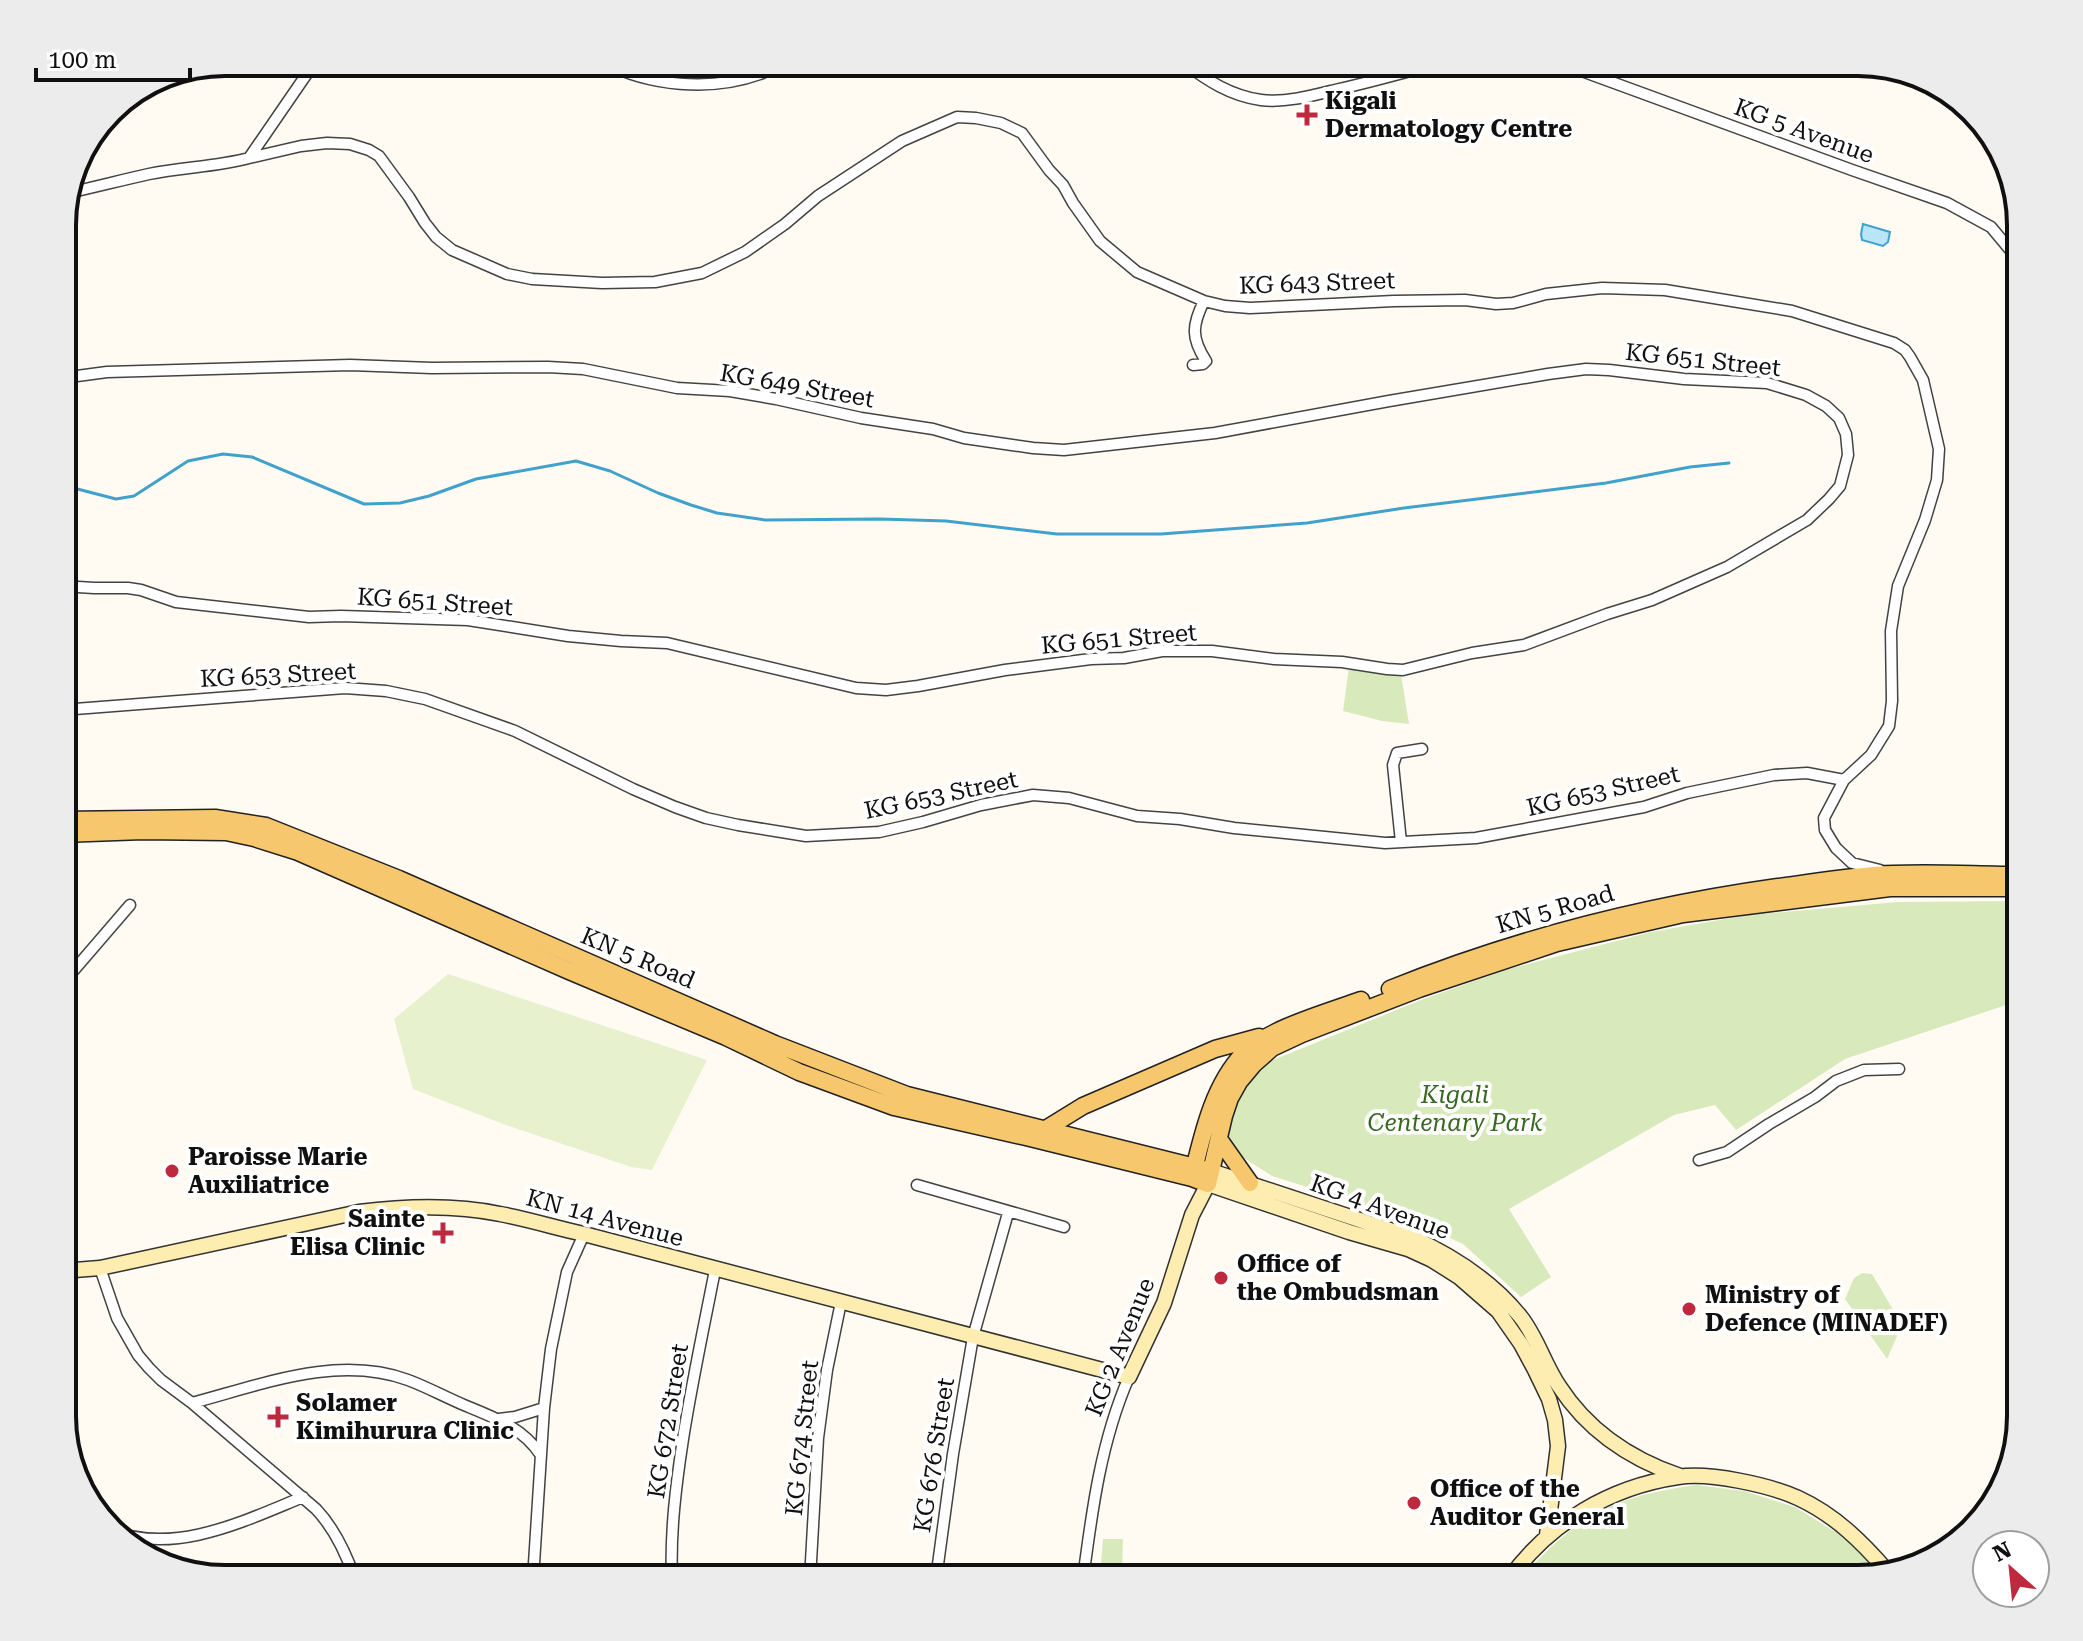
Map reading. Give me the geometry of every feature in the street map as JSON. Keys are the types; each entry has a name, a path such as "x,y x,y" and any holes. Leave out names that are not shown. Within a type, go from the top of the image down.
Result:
{"main road":[{"name":"KN 5 Road","path":"76,820 215,818 266,826 399,879 775,1044 907,1095 971,1109 1201,1175"},
{"name":"KN 5 Road","path":"76,834 202,831 241,834 298,852 726,1037 799,1072 894,1107 1201,1175"},
{"name":"KN 5 Road","path":"1201,1175 1214,1100 1243,1053 1273,1035 1427,974 1541,936 1666,905 1850,877 1894,874 2007,875"},
{"name":"KN 5 Road","path":"1201,1175 1219,1139 1230,1098 1254,1064 1272,1048 1379,1004 1557,943 1683,914 1878,890 2007,888"},
{"path":"1044,1130 1083,1106 1215,1049 1273,1035"},
{"path":"1219,1139 1250,1183"},
{"name":"KG 4 Avenue","path":"1201,1175 1250,1183 1432,1260 1471,1286 1503,1317 1535,1370 1555,1420 1558,1446 1547,1535"},
{"name":"KG 4 Avenue","path":"1201,1175 1333,1219 1411,1237 1469,1268 1499,1292 1519,1315 1529,1328 1558,1385 1594,1429 1631,1455 1657,1469 1680,1476"},
{"name":"KG 2 Avenue","path":"1129,1377 1164,1303 1192,1215 1201,1175"},
{"name":"KN 14 Avenue","path":"76,1267 100,1268 319,1220 393,1208 442,1207 500,1214 584,1234 1129,1377"},
{"path":"1519,1565 1547,1535 1584,1509 1625,1490 1680,1476 1758,1484 1798,1498 1851,1533 1881,1563"}],"street":[{"path":"249,158 305,76"},
{"path":"640,76 712,85 752,76"},
{"path":"1201,76 1220,87 1263,100 1288,100 1388,76"},
{"name":"KG 5 Avenue","path":"1595,76 1947,203 1991,227 2007,246"},
{"name":"KG 643 Street","path":"80,190 149,174 221,165 301,146 350,144 379,156 425,223 452,250 507,274 532,279 655,282 702,273 745,252 818,196 902,141 957,117 976,118 1001,123 1022,133 1063,185 1100,241 1137,272 1204,301 1250,308 1394,301 1465,300 1496,304 1546,294 1602,288 1665,290 1792,311 1894,343 1905,350 1923,380 1939,449 1937,480 1925,520 1898,586 1891,631 1892,701 1889,726 1871,755 1844,780 1824,818 1825,830 1836,848 1852,863 1894,874"},
{"path":"1193,365 1206,361 1194,334 1196,318 1204,301"},
{"name":"KG 649 Street","path":"76,376 107,372 335,365 583,369 677,388 730,391 776,399 861,418 933,429 964,438 1064,450 1215,433 1519,379"},
{"name":"KG 651 Street","path":"76,587 128,588 176,602 309,617 468,620 568,636 667,643 856,688 886,690 1005,670 1162,651 1212,651 1403,670 1472,653 1524,645 1652,600 1727,567 1807,520 1840,486 1844,474 1848,455 1846,434 1839,418 1826,406 1790,389 1767,383 1684,379 1586,369 1519,379"},
{"name":"KG 653 Street","path":"76,709 345,688 386,691 425,699 515,731 633,789 706,818 806,836 879,832 981,805 1033,795 1069,798 1137,816 1385,843 1489,836 1644,807 1687,793 1774,775 1807,773 1844,780"},
{"path":"1401,842 1393,765 1397,753 1422,749"},
{"path":"76,968 130,905"},
{"path":"1699,1160 1727,1152 1836,1081 1864,1070 1899,1069"},
{"path":"917,1185 1064,1227"},
{"name":"KG 676 Street","path":"938,1565 973,1337 1008,1213"},
{"path":"534,1565 540,1454 551,1349 563,1285 584,1234"},
{"path":"100,1268 117,1318 138,1355 161,1380 303,1497 331,1527 350,1565"},
{"name":"KG 672 Street","path":"671,1565 676,1484 715,1270"},
{"name":"KG 674 Street","path":"811,1565 818,1438 827,1370 841,1302"},
{"path":"192,1403 314,1372 363,1370 408,1380 497,1419 532,1441 540,1454"},
{"name":"KG 2 Avenue","path":"1085,1565 1105,1445 1117,1403 1129,1377"},
{"path":"497,1419 544,1408"},
{"path":"141,1539 170,1540 192,1536 303,1497"}],"green space":[{"path":"1349,667 1400,668 1409,724 1343,711"},
{"name":"Kigali Centenary Park","path":"2007,901 2007,1005 1845,1059 1736,1130 1715,1105 1674,1115 1509,1209 1551,1277 1521,1297 1463,1244 1406,1218 1272,1176 1239,1155 1225,1136 1241,1089 1268,1062 1421,1000 1505,970 1651,932 1748,915 1898,902"},
{"path":"448,974 707,1060 652,1170 631,1167 503,1124 413,1089 394,1019"},
{"path":"1862,1273 1872,1274 1902,1325 1887,1359 1845,1299 1854,1278"},
{"path":"1696,1485 1744,1491 1795,1507 1845,1538 1871,1564 1534,1565 1560,1539 1598,1512 1618,1503"},
{"path":"1103,1539 1123,1539 1122,1565 1101,1565"}],"water":[{"path":"1863,224 1890,232 1888,242 1883,246 1862,240"}],"waterway":[{"path":"76,489 116,499 134,496 188,461 223,454 252,457 364,504 400,503 476,479 576,461 610,471 691,505 717,513 765,520 946,521 1057,534 1161,534 1307,523 1606,483 1729,463"}],"place":[{"name":"Kigali Dermatology Centre","path":"1307,115"},
{"name":"Paroisse Marie Auxiliatrice","path":"172,1171"},
{"name":"Sainte Elisa Clinic","path":"443,1233"},
{"name":"Office of the Ombudsman","path":"1221,1278"},
{"name":"Ministry of Defence (MINADEF)","path":"1689,1309"},
{"name":"Solamer Kimihurura Clinic","path":"278,1417"},
{"name":"Office of the Auditor General","path":"1414,1503"}]}
